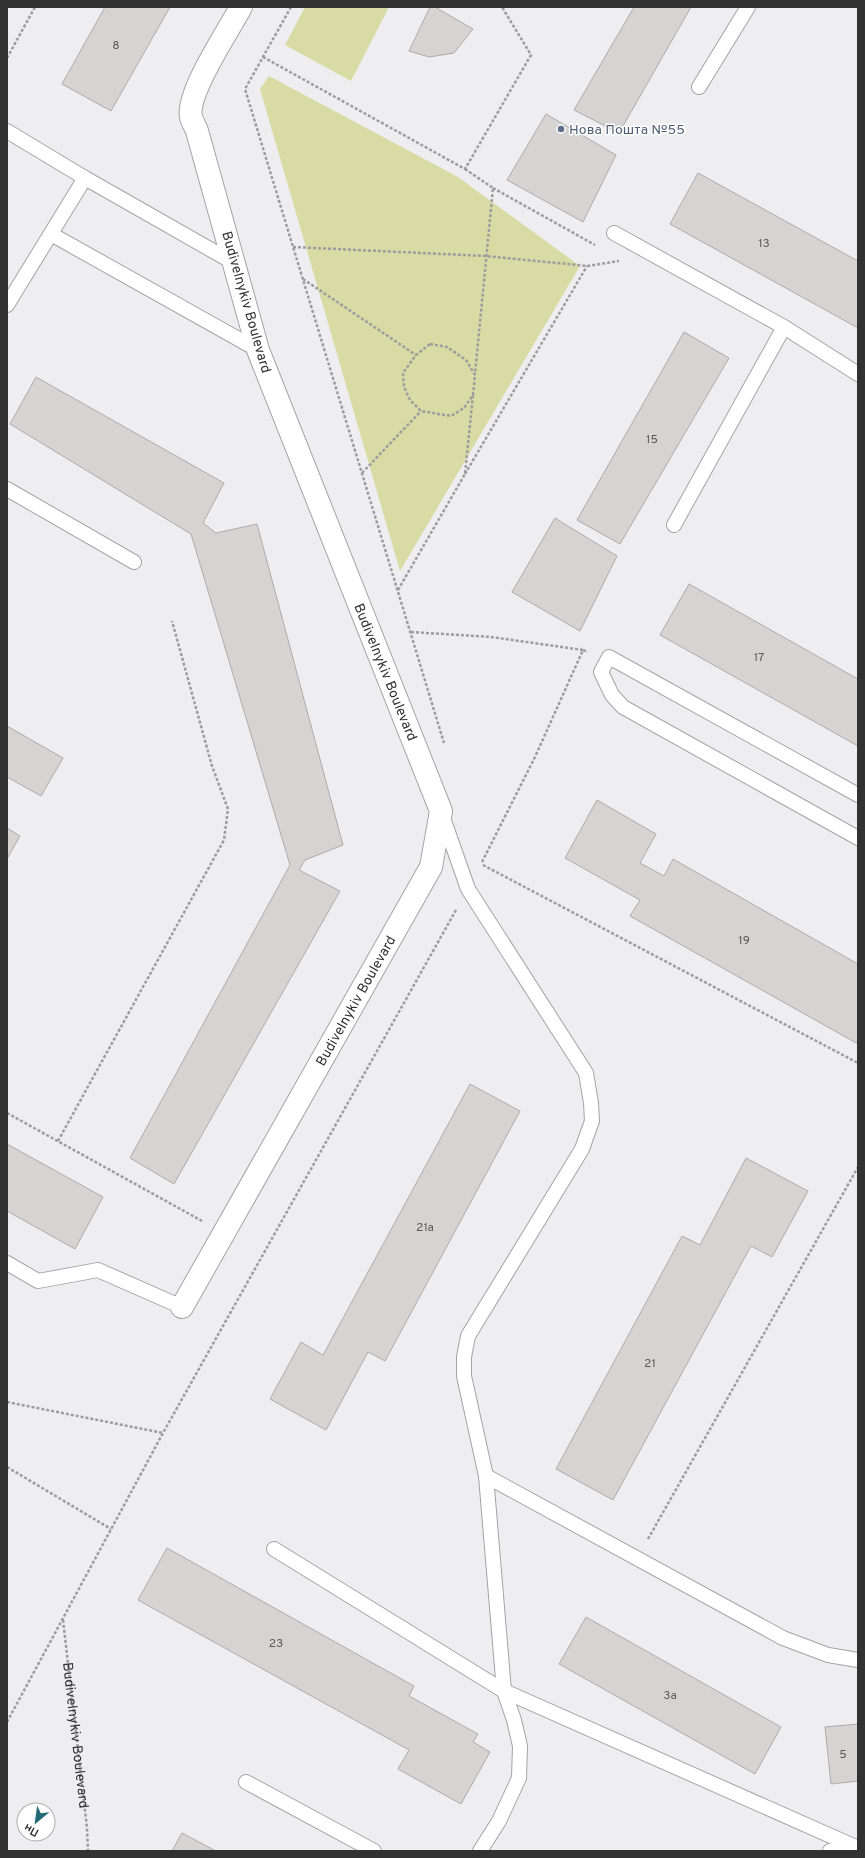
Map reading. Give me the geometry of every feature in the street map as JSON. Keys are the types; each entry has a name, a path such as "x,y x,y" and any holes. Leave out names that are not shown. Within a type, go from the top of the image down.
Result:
{"street":[{"name":"Budivelnykiv Boulevard","path":"182,1306 431,867 441,811 258,350 236,264 198,131 191,117 193,99 199,83 241,7"}],"lane":[{"path":"699,87 748,7"},
{"path":"7,131 85,178 236,264"},
{"path":"7,305 85,178"},
{"path":"614,233 784,327 858,374"},
{"path":"51,234 258,350"},
{"path":"674,526 784,327"},
{"path":"7,489 134,562"},
{"path":"858,795 609,657 601,672 612,694 623,707 858,838"},
{"path":"441,811 468,889 586,1073 591,1103 592,1121 582,1149 468,1336 464,1357 464,1376 486,1476 504,1691 514,1720 520,1746 519,1778 499,1821 480,1851"},
{"path":"7,1262 38,1281 98,1270 182,1306"},
{"path":"486,1476 783,1638 828,1655 858,1660"},
{"path":"274,1549 504,1691 858,1848 830,1851"},
{"path":"246,1782 374,1851"}],"path":[{"path":"7,58 35,7"},
{"path":"291,7 245,89 445,744"},
{"path":"465,170 531,54 502,7"},
{"path":"263,57 465,170 492,188 596,245"},
{"path":"465,474 492,188"},
{"path":"293,247 486,256 587,266 624,261 617,257"},
{"path":"398,590 587,266"},
{"path":"303,279 416,355"},
{"path":"473,395 464,408 451,416 421,411 410,400 404,387 403,373 416,355 430,344 447,347 466,360 475,375"},
{"path":"362,473 421,411"},
{"path":"58,1141 224,840 228,809 212,766 172,621"},
{"path":"410,632 491,637 583,650 609,657"},
{"path":"481,864 535,757 583,650"},
{"path":"479,857 481,864 858,1063"},
{"path":"7,1722 163,1433 468,889"},
{"path":"7,1113 224,1233"},
{"path":"636,1559 858,1167"},
{"path":"7,1402 163,1433"},
{"path":"7,1467 111,1529"},
{"name":"Budivelnykiv Boulevard","path":"63,1619 87,1828 88,1851"}],"green space":[{"path":"305,7 389,7 351,81 285,45"},
{"path":"269,76 458,177 580,266 400,571 260,89"}],"building":[{"path":"105,7 170,7 111,111 62,84"},
{"path":"430,7 435,7 473,29 454,53 429,57 409,51"},
{"path":"634,7 691,7 619,133 574,110"},
{"path":"546,114 616,155 583,222 507,180"},
{"path":"698,173 858,261 858,328 670,224"},
{"path":"684,332 729,358 620,544 577,520"},
{"path":"36,377 224,483 203,523 216,533 257,524 343,845 305,860 299,870 340,891 174,1184 130,1158 290,865 191,534 10,424"},
{"path":"555,518 617,556 580,631 512,592"},
{"path":"689,584 858,679 858,746 660,635"},
{"path":"7,726 63,758 41,796 7,777"},
{"path":"597,800 656,834 640,863 664,876 673,859 858,964 858,1044 630,916 640,900 565,858"},
{"path":"7,828 20,836 7,859"},
{"path":"470,1084 520,1111 385,1361 368,1352 326,1430 270,1399 301,1342 323,1355"},
{"path":"7,1144 103,1197 75,1249 7,1211"},
{"path":"746,1158 808,1191 772,1257 751,1246 613,1500 556,1469 682,1236 700,1245"},
{"path":"167,1548 414,1686 409,1696 478,1734 473,1742 490,1752 461,1804 398,1769 409,1750 138,1600"},
{"path":"586,1617 781,1727 755,1774 559,1664"},
{"path":"858,1724 858,1781 831,1784 825,1727"},
{"path":"182,1833 216,1851 172,1851"}],"place":[{"name":"Нова Пошта №55","path":"561,129"}]}
